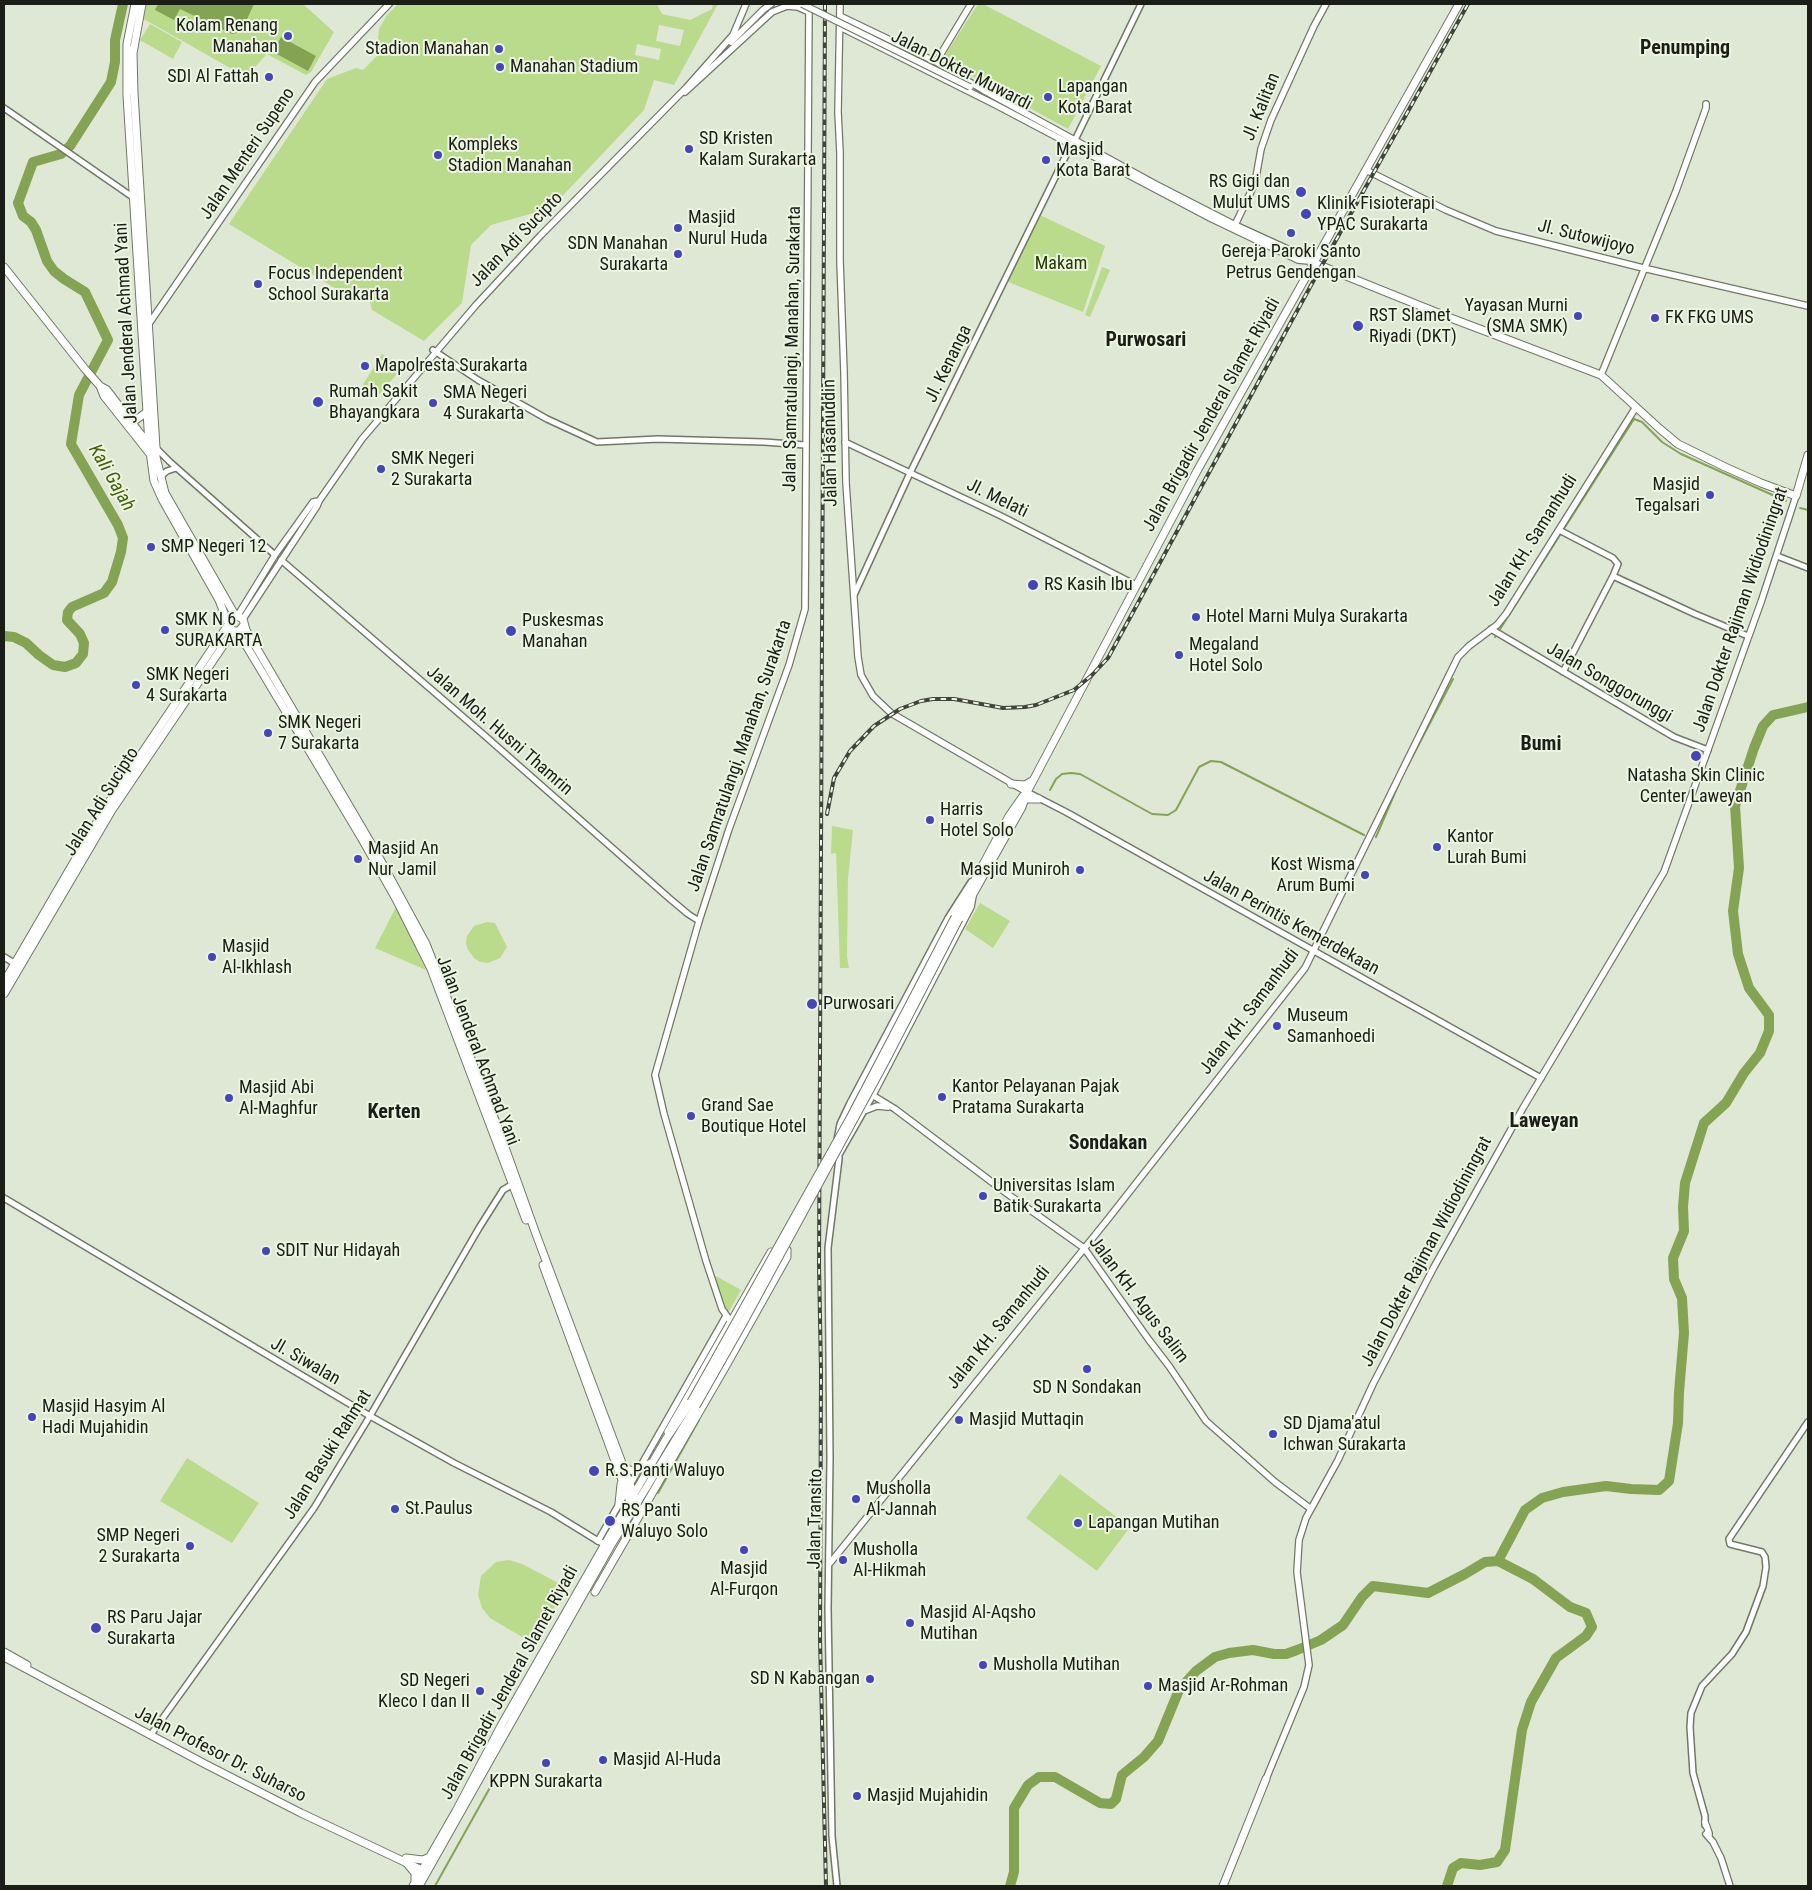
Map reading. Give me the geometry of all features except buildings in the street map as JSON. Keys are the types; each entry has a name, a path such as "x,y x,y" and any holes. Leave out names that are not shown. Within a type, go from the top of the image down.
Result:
{"main road":[{"name":"Jalan Jenderal Achmad Yani","path":"135,4 126,58 147,412 149,444 165,493 375,850 426,944 604,1424 620,1476 628,1487"},
{"name":"Jalan Jenderal Achmad Yani","path":"142,4 133,53 134,93 156,448 153,456 154,481 162,499 219,600 231,628 243,641 264,675 396,899 431,969 504,1154"},
{"name":"Jalan Menteri Supeno","path":"142,330 149,326 315,82 389,4"},
{"name":"Jalan Adi Sucipto","path":"688,88 694,77 733,35 746,4"},
{"path":"688,88 754,18 772,4"},
{"path":"802,4 970,87 983,90"},
{"name":"Jalan Samratulangi, Manahan, Surakarta","path":"730,1322 725,1314 706,1262 688,1202 656,1081 656,1069 729,829 789,665 804,617 806,584 806,284 810,195 810,4"},
{"name":"Jalan Hasanuddin","path":"840,4 838,112 845,442 858,657 864,681 873,696 891,714 1012,784 1022,798"},
{"path":"936,62 971,4"},
{"name":"Jl. Kalitan","path":"1235,225 1255,183 1261,149 1271,120 1326,4"},
{"name":"Jalan Brigadir Jenderal Slamet Riyadi","path":"1022,798 1034,780 1136,585 1312,262 1459,4"},
{"name":"Jalan Adi Sucipto","path":"240,619 362,440 434,352 442,349 544,237 688,88 772,12 787,6 798,7 809,12"},
{"name":"Jalan Dokter Muwardi","path":"840,16 936,62 1073,143 1220,224 1298,260 1312,262"},
{"name":"Jalan Dokter Muwardi","path":"840,27 1312,262"},
{"path":"970,87 977,96"},
{"path":"1601,375 1676,191 1706,104"},
{"name":"Jl. Sutowijoyo","path":"1366,170 1484,227 1643,268 1808,306"},
{"path":"1312,262 1453,319 1601,375 1667,436 1689,450 1741,475 1796,496"},
{"path":"4,267 100,386 104,396 153,456"},
{"path":"100,386 107,390 149,444 156,448"},
{"name":"Jalan KH. Samanhudi","path":"830,1563 1247,1044 1305,968 1458,657 1468,646 1495,632 1636,406"},
{"path":"126,414 137,418 147,412"},
{"name":"Jalan Dokter Rajiman Widiodiningrat","path":"1223,1886 1304,1686 1309,1665 1309,1653 1297,1582 1297,1563 1301,1533 1311,1509 1338,1460 1373,1384 1420,1294 1541,1078 1659,882 1676,843 1777,556 1808,455"},
{"name":"Jalan Adi Sucipto","path":"240,619 275,555 313,502 319,501"},
{"name":"Jalan Adi Sucipto","path":"4,982 129,778 231,628 231,617 240,619"},
{"path":"231,628 239,631 240,619"},
{"path":"1012,784 1025,785 1034,780 1034,789 1039,798 1022,798"},
{"path":"1012,784 1022,798"},
{"path":"633,1505 742,1325 885,1062 978,872 1022,798"},
{"path":"957,918 974,894 1022,798"},
{"name":"Jalan Adi Sucipto","path":"4,994 110,808"},
{"path":"873,1095 964,921 971,907 974,894"},
{"path":"4,957 14,963"},
{"name":"Jalan KH. Agus Salim","path":"859,1087 892,1108 1084,1248 1206,1421 1275,1482 1311,1509"},
{"path":"864,1111 877,1106 892,1108"},
{"path":"587,1588 595,1592 787,1257 786,1249 780,1247 772,1250 673,1421 666,1440"},
{"path":"602,1543 628,1487 725,1314"},
{"path":"633,1505 634,1495 666,1440 693,1404"},
{"name":"Jalan Jenderal Achmad Yani","path":"604,1424 620,1458 633,1505"},
{"path":"620,1458 626,1468 633,1470 638,1470 654,1462"},
{"path":"619,1504 622,1493 620,1476"},
{"path":"628,1487 634,1495"},
{"name":"Jalan Brigadir Jenderal Slamet Riyadi","path":"424,1869 602,1543 633,1505"},
{"name":"Jalan Brigadir Jenderal Slamet Riyadi","path":"415,1885 633,1505"},
{"name":"Jalan Profesor Dr. Suharso","path":"4,1652 161,1740 294,1809 424,1869"},
{"name":"Jalan Profesor Dr. Suharso","path":"4,1657 151,1734"},
{"path":"1705,1822 1708,1835 1721,1858 1730,1886"},
{"path":"405,1860 423,1860 430,1857"},
{"path":"405,1860 415,1873 415,1885"}],"street":[{"name":"Jl. Kenanga","path":"854,596 910,473 1141,4"},
{"path":"4,108 134,198"},
{"path":"434,352 478,380 547,419 597,442 658,439 784,442 806,445"},
{"name":"Jl. Melati","path":"845,442 999,515 1136,585"},
{"path":"156,448 275,555"},
{"path":"161,476 167,471 176,468"},
{"path":"1560,530 1614,559 1618,567 1563,672"},
{"path":"1777,556 1808,568"},
{"name":"Jalan Moh. Husni Thamrin","path":"281,560 669,898 688,914 700,921"},
{"path":"1613,576 1748,636"},
{"name":"Jalan Songgorunggi","path":"1495,632 1674,737 1708,750"},
{"name":"Jalan Perintis Kemerdekaan","path":"1039,798 1541,1078"},
{"path":"840,1153 837,1137 840,1124 948,918 978,872"},
{"path":"840,1153 873,1095"},
{"path":"837,1137 840,1142 847,1141"},
{"name":"Jalan Transito","path":"837,1883 832,1836 830,1760 828,1248 840,1153"},
{"name":"Jalan Basuki Rahmat","path":"151,1734 314,1508 370,1416 469,1244 504,1189 515,1183"},
{"name":"Jl. Siwalan","path":"4,1198 370,1416 454,1464 551,1512 602,1543"},
{"path":"1705,1822 1692,1767 1691,1713 1702,1686 1732,1654 1746,1632 1763,1586 1766,1567 1765,1557 1762,1552 1730,1544 1729,1539 1808,1422"}],"green space":[{"path":"145,4 303,4 334,32 311,72 306,75 248,44 266,55 246,77 142,18"},
{"name":"Kompleks Stadion Manahan","path":"398,4 657,4 662,14 690,20 712,9 713,4 718,4 674,85 654,80 644,110 551,208 491,225 471,245 462,303 424,341 372,310 368,294 357,287 343,293 229,224 327,79 356,68 363,70 381,52 377,47 379,29 387,15","holes":["659,25 684,30 680,46 656,41","637,44 661,49 659,60 635,55"]},
{"name":"Lapangan Kota Barat","path":"978,4 983,4 1101,66 1068,129 942,60"},
{"path":"150,24 182,42 173,59 140,40"},
{"name":"Makam","path":"1040,215 1105,246 1083,312 1006,281"},
{"name":"Makam","path":"1102,267 1110,270 1090,317 1085,315"},
{"path":"382,354 402,368 378,396 362,386"},
{"path":"832,826 853,830 848,878 847,957 849,968 840,968 836,853 831,854"},
{"path":"980,903 1010,921 993,948 965,929"},
{"path":"396,907 401,917 426,970 375,948"},
{"path":"487,922 495,923 507,947 500,958 488,963 480,962 474,958 467,948 466,942 467,936 474,926"},
{"path":"714,1275 741,1290 727,1315"},
{"path":"187,1458 259,1503 232,1543 160,1501"},
{"name":"Lapangan Mutihan","path":"1060,1474 1130,1527 1097,1571 1026,1518"},
{"path":"509,1560 522,1564 566,1587 534,1644 490,1618 482,1608 478,1595 481,1576 496,1562"}],"shaded area":[{"path":"158,4 254,4 241,32 232,34 180,9 174,20 155,10"},
{"path":"281,37 316,56 308,71 273,52"}],"waterway":[{"name":"Kali Gajah","path":"4,636 14,637 26,643 53,665 65,667 76,663 83,654 84,643 80,634 67,620 68,612 72,607 104,593 112,582 121,552 123,538 118,525 71,444 79,395 108,340 85,292 54,271 47,261 36,230 31,222 23,216 18,203 33,162 61,154 70,146 111,82 115,62 115,40 123,4"},
{"path":"1495,637 1634,419 1642,422 1662,442 1681,454 1786,501"},
{"path":"1800,508 1808,510"},
{"path":"1407,767 1453,679"},
{"path":"1010,1886 1014,1872 1014,1808 1028,1785 1039,1777 1055,1777 1100,1803 1111,1804 1116,1799 1122,1775 1144,1757 1158,1741 1179,1690 1196,1671 1215,1657 1253,1650 1286,1654 1321,1640 1343,1625 1362,1597 1373,1586 1428,1593 1485,1562 1498,1561 1525,1510 1542,1498 1563,1492 1606,1486 1659,1490 1669,1481 1678,1423 1684,1333 1682,1298 1674,1279 1673,1258 1684,1231 1685,1183 1704,1123 1726,1103 1744,1073 1760,1053 1769,1031 1769,1015 1749,988 1738,954 1733,911 1739,868 1735,806 1763,726 1773,715 1808,707"},
{"path":"1050,790 1056,779 1062,774 1080,774 1152,814 1168,815 1176,810 1199,767 1211,761 1221,762 1364,835"},
{"path":"1376,837 1400,781"},
{"path":"658,1493 699,1420"},
{"path":"1447,1886 1453,1868 1461,1863 1480,1865 1497,1862 1505,1850 1522,1730 1531,1702 1556,1658 1586,1636 1592,1627 1586,1613 1570,1607 1533,1579 1498,1561"},
{"path":"435,1886 497,1775"}],"railway":[{"path":"825,4 819,1265 821,1372 820,1639 826,1886"},
{"path":"827,814 834,778 850,751 874,726 900,709 921,701 933,699 954,699 1003,708 1036,705 1074,690 1108,658 1321,267 1468,4"}],"place":[{"name":"Kolam Renang Manahan","path":"288,36"},
{"name":"Stadion Manahan","path":"499,49"},
{"name":"Manahan Stadium","path":"500,67"},
{"name":"SDI Al Fattah","path":"269,77"},
{"name":"Lapangan Kota Barat","path":"1048,97"},
{"name":"SD Kristen Kalam Surakarta","path":"689,149"},
{"name":"Kompleks Stadion Manahan","path":"438,155"},
{"name":"Masjid Kota Barat","path":"1046,160"},
{"name":"RS Gigi dan Mulut UMS","path":"1301,192"},
{"name":"Klinik Fisioterapi YPAC Surakarta","path":"1306,214"},
{"name":"Masjid Nurul Huda","path":"678,228"},
{"name":"Gereja Paroki Santo Petrus Gendengan","path":"1291,233"},
{"name":"SDN Manahan Surakarta","path":"678,254"},
{"name":"Focus Independent School Surakarta","path":"258,284"},
{"name":"Yayasan Murni (SMA SMK)","path":"1578,316"},
{"name":"FK FKG UMS","path":"1655,318"},
{"name":"RST Slamet Riyadi (DKT)","path":"1358,326"},
{"name":"Mapolresta Surakarta","path":"365,366"},
{"name":"Rumah Sakit Bhayangkara","path":"318,402"},
{"name":"SMA Negeri 4 Surakarta","path":"433,403"},
{"name":"SMK Negeri 2 Surakarta","path":"381,469"},
{"name":"Masjid Tegalsari","path":"1710,495"},
{"name":"SMP Negeri 12","path":"151,547"},
{"name":"RS Kasih Ibu","path":"1033,585"},
{"name":"Hotel Marni Mulya Surakarta","path":"1196,617"},
{"name":"SMK N 6 SURAKARTA","path":"165,630"},
{"name":"Puskesmas Manahan","path":"511,631"},
{"name":"Megaland Hotel Solo","path":"1179,655"},
{"name":"SMK Negeri 4 Surakarta","path":"136,685"},
{"name":"SMK Negeri 7 Surakarta","path":"268,733"},
{"name":"Natasha Skin Clinic Center Laweyan","path":"1696,756"},
{"name":"Harris Hotel Solo","path":"930,820"},
{"name":"Kantor Lurah Bumi","path":"1437,847"},
{"name":"Masjid An Nur Jamil","path":"358,859"},
{"name":"Masjid Muniroh","path":"1080,870"},
{"name":"Kost Wisma Arum Bumi","path":"1365,875"},
{"name":"Masjid Al-Ikhlash","path":"212,957"},
{"name":"Purwosari","path":"812,1004"},
{"name":"Museum Samanhoedi","path":"1277,1026"},
{"name":"Kantor Pelayanan Pajak Pratama Surakarta","path":"942,1097"},
{"name":"Masjid Abi Al-Maghfur","path":"229,1098"},
{"name":"Grand Sae Boutique Hotel","path":"691,1116"},
{"name":"Universitas Islam Batik Surakarta","path":"983,1196"},
{"name":"SDIT Nur Hidayah","path":"266,1251"},
{"name":"SD N Sondakan","path":"1087,1369"},
{"name":"Masjid Hasyim Al Hadi Mujahidin","path":"32,1417"},
{"name":"Masjid Muttaqin","path":"959,1420"},
{"name":"SD Djama'atul Ichwan Surakarta","path":"1273,1434"},
{"name":"R.S Panti Waluyo","path":"594,1471"},
{"name":"Musholla Al-Jannah","path":"856,1499"},
{"name":"St.Paulus","path":"395,1509"},
{"name":"RS Panti Waluyo Solo","path":"610,1521"},
{"name":"Lapangan Mutihan","path":"1078,1523"},
{"name":"SMP Negeri 2 Surakarta","path":"190,1546"},
{"name":"Masjid Al-Furqon","path":"744,1550"},
{"name":"Musholla Al-Hikmah","path":"843,1560"},
{"name":"Masjid Al-Aqsho Mutihan","path":"910,1623"},
{"name":"RS Paru Jajar Surakarta","path":"96,1628"},
{"name":"Musholla Mutihan","path":"983,1665"},
{"name":"SD N Kabangan","path":"870,1679"},
{"name":"Masjid Ar-Rohman","path":"1148,1686"},
{"name":"SD Negeri Kleco I dan II","path":"480,1691"},
{"name":"Masjid Al-Huda","path":"603,1760"},
{"name":"KPPN Surakarta","path":"546,1763"},
{"name":"Masjid Mujahidin","path":"857,1796"}],"district":[{"name":"Penumping","path":"1685,49"},
{"name":"Purwosari","path":"1146,341"},
{"name":"Bumi","path":"1541,745"},
{"name":"Kerten","path":"394,1113"},
{"name":"Laweyan","path":"1544,1122"},
{"name":"Sondakan","path":"1108,1144"}]}
